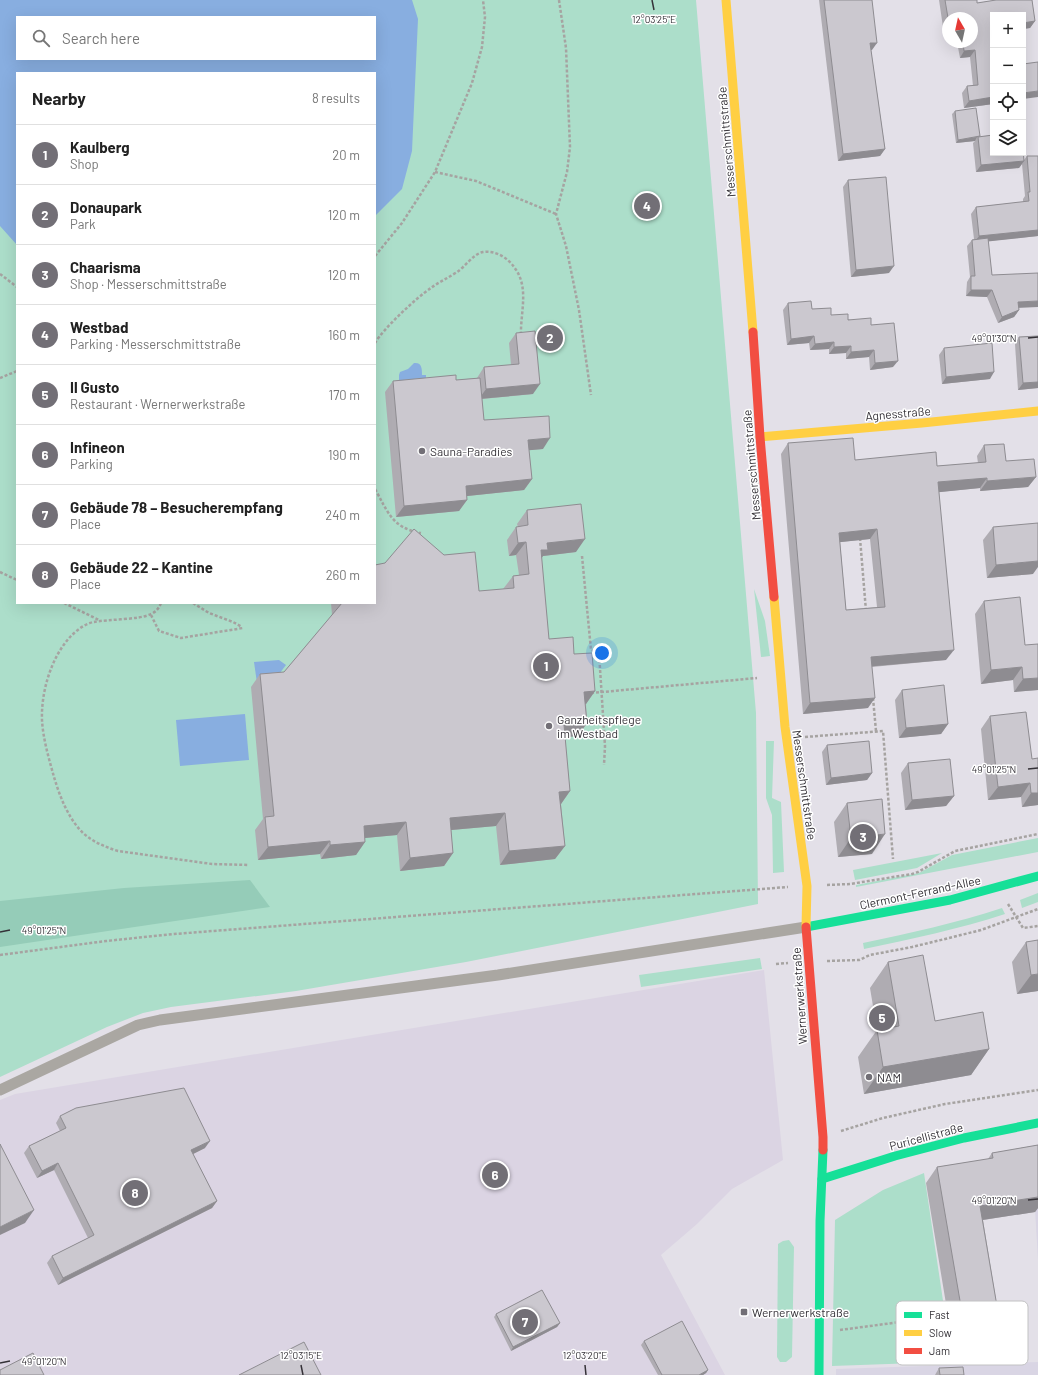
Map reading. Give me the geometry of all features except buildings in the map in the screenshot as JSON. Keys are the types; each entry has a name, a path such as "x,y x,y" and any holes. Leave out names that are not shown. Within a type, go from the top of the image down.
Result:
{"street":[{"name":"Messerschmittstraße","path":"726,0 748,259 760,438 787,739 807,886 806,927"},
{"name":"Agnesstraße","path":"760,438 1038,411"},
{"name":"Clermont-Ferrand-Allee","path":"806,927 950,900 1038,876"},
{"name":"Wernerwerkstraße","path":"806,927 823,1137 820,1220 820,1333 818,1375"},
{"name":"Puricellistraße","path":"822,1179 895,1156 964,1138 1038,1123"}],"lane":[{"path":"0,1090 138,1025 160,1020 498,975 806,927"}],"path":[{"path":"376,255 402,223 435,172 472,83 482,47 485,17 483,0"},
{"path":"560,0 566,48 570,147 567,172 556,214 571,267 579,310 591,395"},
{"path":"435,172 476,181 556,214"},
{"path":"376,342 383,332 426,291 458,272 479,253 484,252 498,254 506,259 519,275 523,291 521,336"},
{"path":"0,274 16,286"},
{"path":"0,378 16,371"},
{"path":"376,491 384,507 396,522 411,531 421,533"},
{"path":"860,533 866,612"},
{"path":"582,556 591,650 599,653 605,746 604,765"},
{"path":"0,572 16,580"},
{"path":"66,604 100,621"},
{"path":"160,604 156,611 151,615 92,622 71,636 60,650 49,676 43,707 44,735 49,761 62,799 75,823 84,834 94,841 118,851 212,864 249,865"},
{"path":"151,615 159,631 181,638 243,628 195,604"},
{"path":"585,693 757,678"},
{"path":"873,692 876,731"},
{"path":"787,739 883,731 894,859"},
{"path":"0,955 174,934 768,888 850,884 912,874 955,851 1038,834"},
{"path":"997,887 1023,928 1038,926"},
{"path":"808,962 859,960 870,955 912,947 981,930 1038,909"},
{"path":"823,1137 883,1118 938,1105 1038,1090"},
{"path":"820,1333 896,1323"}],"shaded area":[{"path":"764,970 783,1160 732,1189 697,1224 661,1255 725,1375 0,1375 0,1100 15,1094"},
{"path":"1038,1152 1038,1260 1033,1176"},
{"path":"1028,1362 1038,1362 1038,1375 836,1375 836,1369 951,1365 1028,1365"}],"green space":[{"path":"0,0 696,0 756,713 758,904 466,962 296,991 171,1007 143,1013 107,1027 0,1077"},
{"path":"754,589 765,621 770,656 761,657"},
{"path":"766,741 774,741 772,798 781,802 784,872 773,873 772,815 766,798"},
{"path":"1038,838 1038,852 856,887 856,885 919,873 952,855"},
{"path":"942,853 917,868 855,880 853,870"},
{"path":"250,880 270,907 0,947 0,901 124,888"},
{"path":"1038,893 1038,902 1022,908 1020,900"},
{"path":"1002,908 1005,914 935,933 864,949 863,943 950,923"},
{"path":"760,958 762,969 641,987 639,975"},
{"path":"924,1173 943,1301 896,1301 896,1364 832,1366 835,1220 883,1190"},
{"path":"789,1240 794,1247 792,1357 786,1362 780,1362 777,1357 778,1244"}],"water":[{"path":"0,0 412,0 418,19 412,151 402,189 376,215 376,72 16,72 16,244 0,226"},
{"path":"414,363 419,364 422,368 422,375 426,375 426,381 399,383 400,372 408,369"},
{"path":"279,660 286,665 273,682 257,683 254,662"},
{"path":"245,714 249,760 180,766 176,720"}],"traffic: fast":[{"path":"806,927 950,900 1038,876"},
{"path":"822,1179 895,1156 964,1138 1038,1123"},
{"path":"819,1375 820,1221 823,1150"}],"traffic: slow":[{"path":"726,0 753,332"},
{"path":"760,437 1038,411"},
{"path":"774,597 785,727 807,886 806,927"}],"traffic: jam":[{"path":"753,332 760,437 774,597"},
{"path":"806,927 823,1150"}],"place":[{"name":"Westbad","path":"647,206"},
{"name":"Donaupark","path":"550,338"},
{"name":"Sauna-Paradies","path":"422,451"},
{"name":"Kaulberg","path":"546,666"},
{"name":"Ganzheitspflege im Westbad","path":"549,726"},
{"name":"Chaarisma","path":"863,837"},
{"name":"Il Gusto","path":"882,1018"},
{"name":"NAM","path":"869,1077"},
{"name":"Infineon","path":"495,1175"},
{"name":"Gebäude 22 – Kantine","path":"135,1193"},
{"name":"Wernerwerkstraße","path":"744,1312"},
{"name":"Gebäude 78 – Besucherempfang","path":"525,1322"}]}
